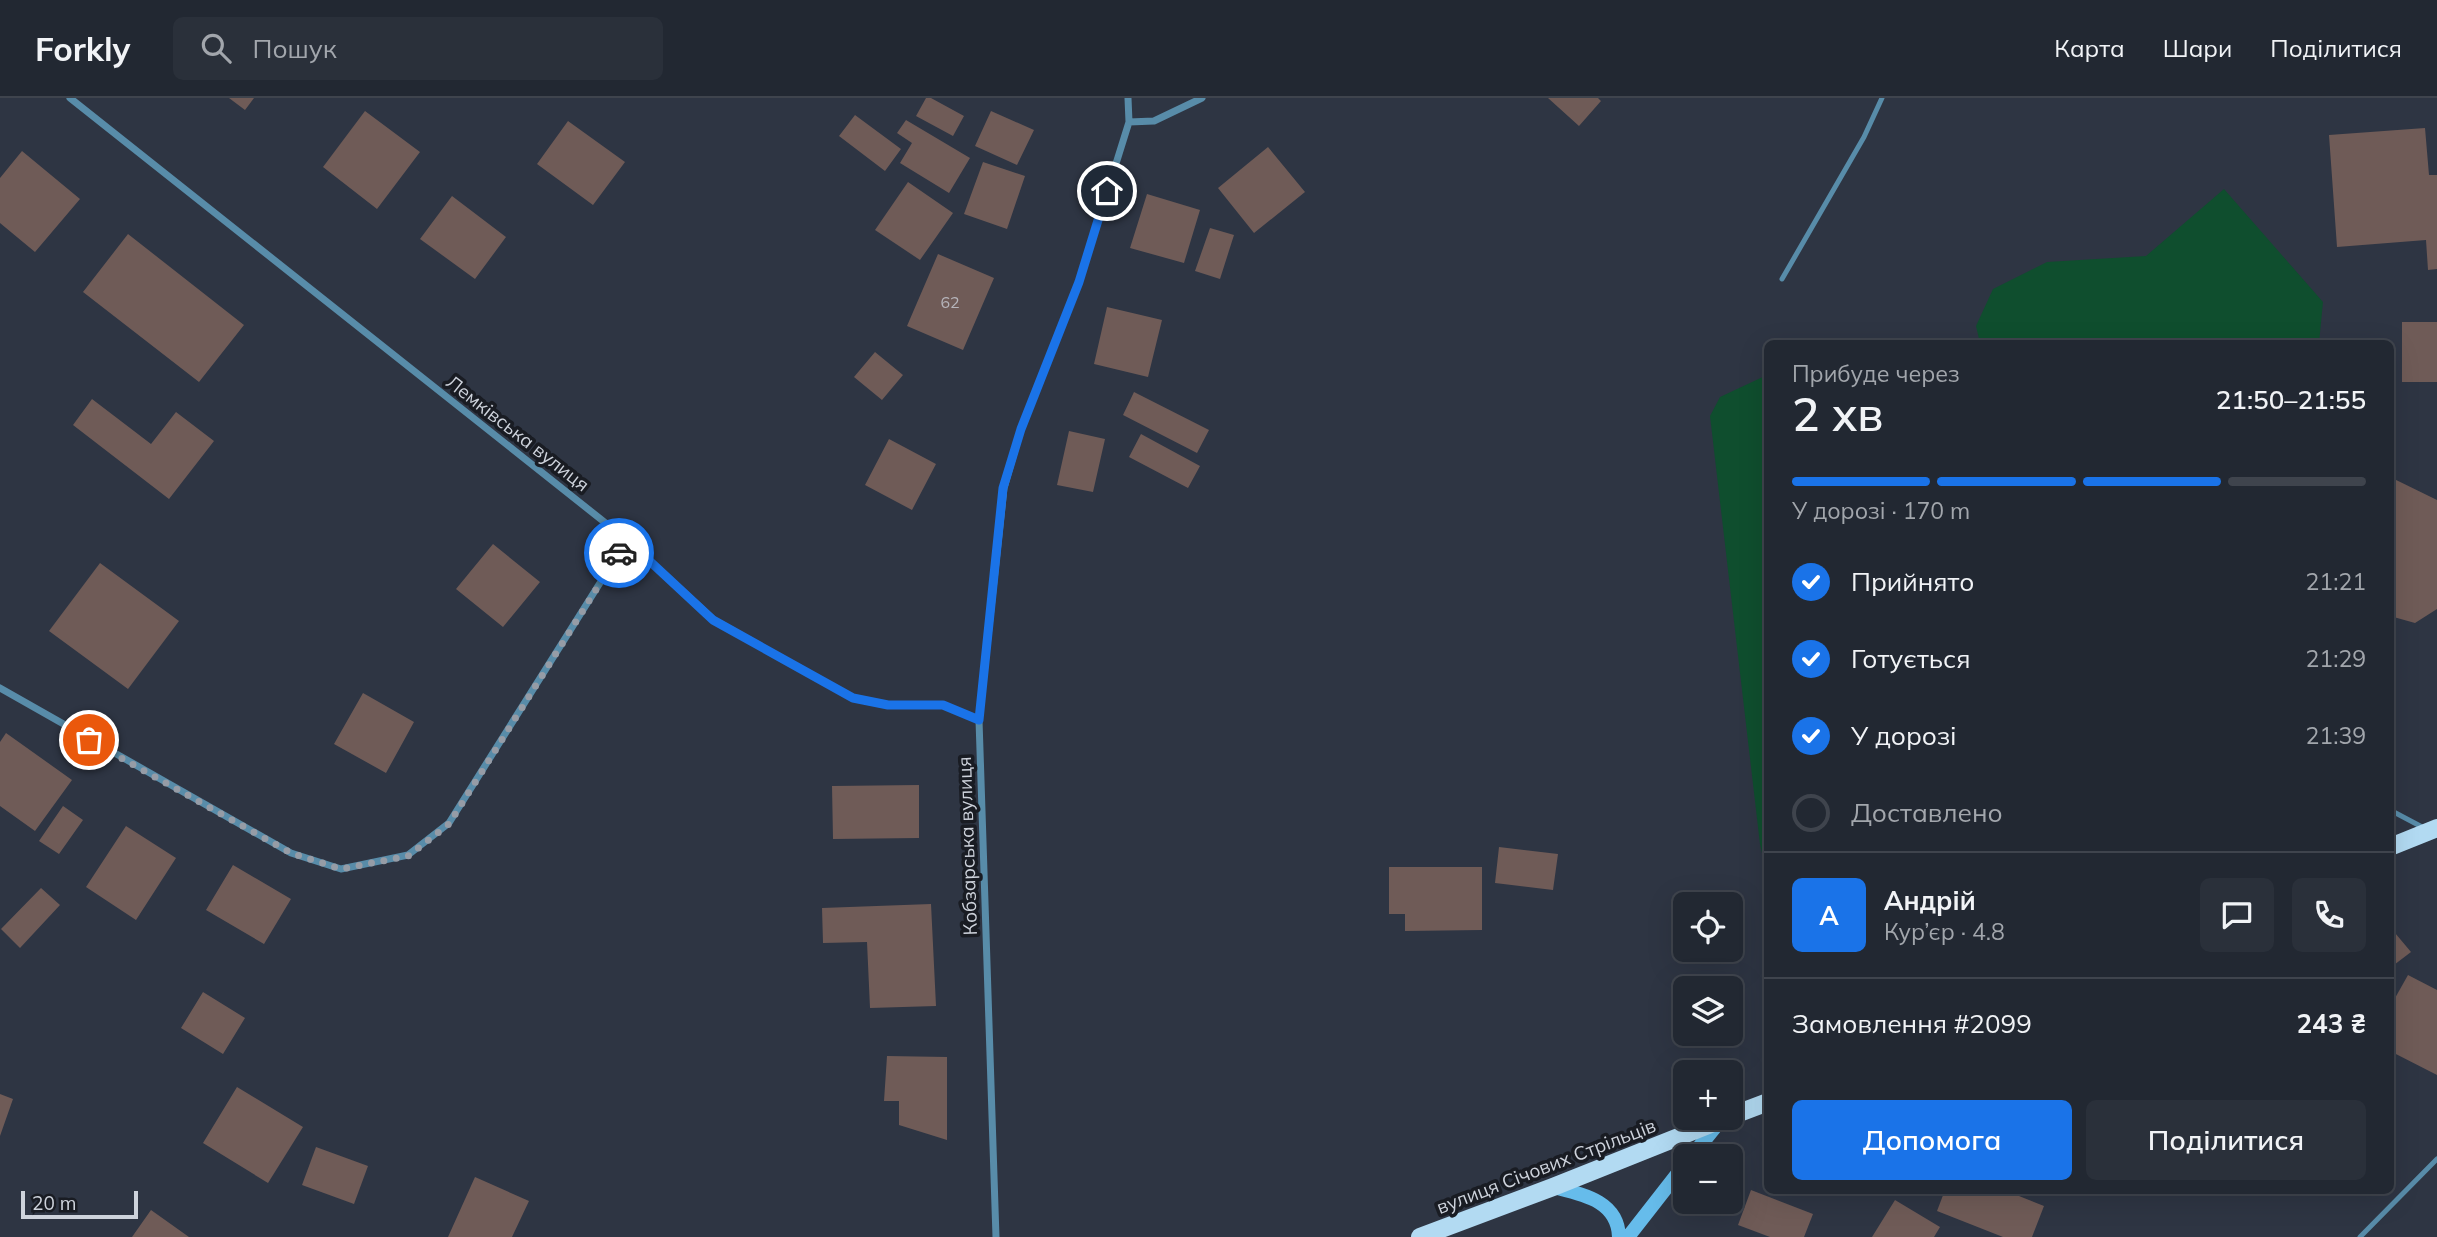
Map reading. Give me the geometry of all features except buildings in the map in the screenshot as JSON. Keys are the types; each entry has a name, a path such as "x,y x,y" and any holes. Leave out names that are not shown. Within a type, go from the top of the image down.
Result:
{"main road":[{"path":"2394,846 2435,833"},
{"name":"вулиця Січових Стрільців","path":"1743,1111 1764,1103"},
{"name":"вулиця Січових Стрільців","path":"1420,1237 1695,1130"},
{"path":"1702,1144 1715,1130"},
{"path":"1628,1237 1673,1179"},
{"path":"1553,1187 1589,1197 1602,1204 1613,1215 1619,1237"}],"street":[{"name":"Лемківська вулиця","path":"70,98 627,540 713,620 853,698 888,705 943,705 979,720"},
{"name":"Кобзарська вулиця","path":"996,1237 979,720 1003,488 1021,429 1079,282 1129,122 1128,98"},
{"path":"1129,122 1154,121 1202,98"},
{"path":"0,688 291,853 341,869 408,856 449,824 627,540"}],"lane":[{"path":"1782,279 1864,137 1882,98"},
{"path":"2394,812 2435,833"},
{"path":"2360,1237 2437,1159"}],"green space":[{"path":"2224,189 2323,302 2319,340 1979,340 1976,326 1993,289 2047,262 2146,256"},
{"path":"1764,376 1764,862 1710,416 1720,397"}],"way so far":[{"path":"89,740 291,853 341,869 408,856 449,824 619,553"}],"route":[{"path":"619,553 627,540 713,620 853,698 888,705 943,705 979,720 1003,488 1021,429 1079,282 1107,191"}]}
